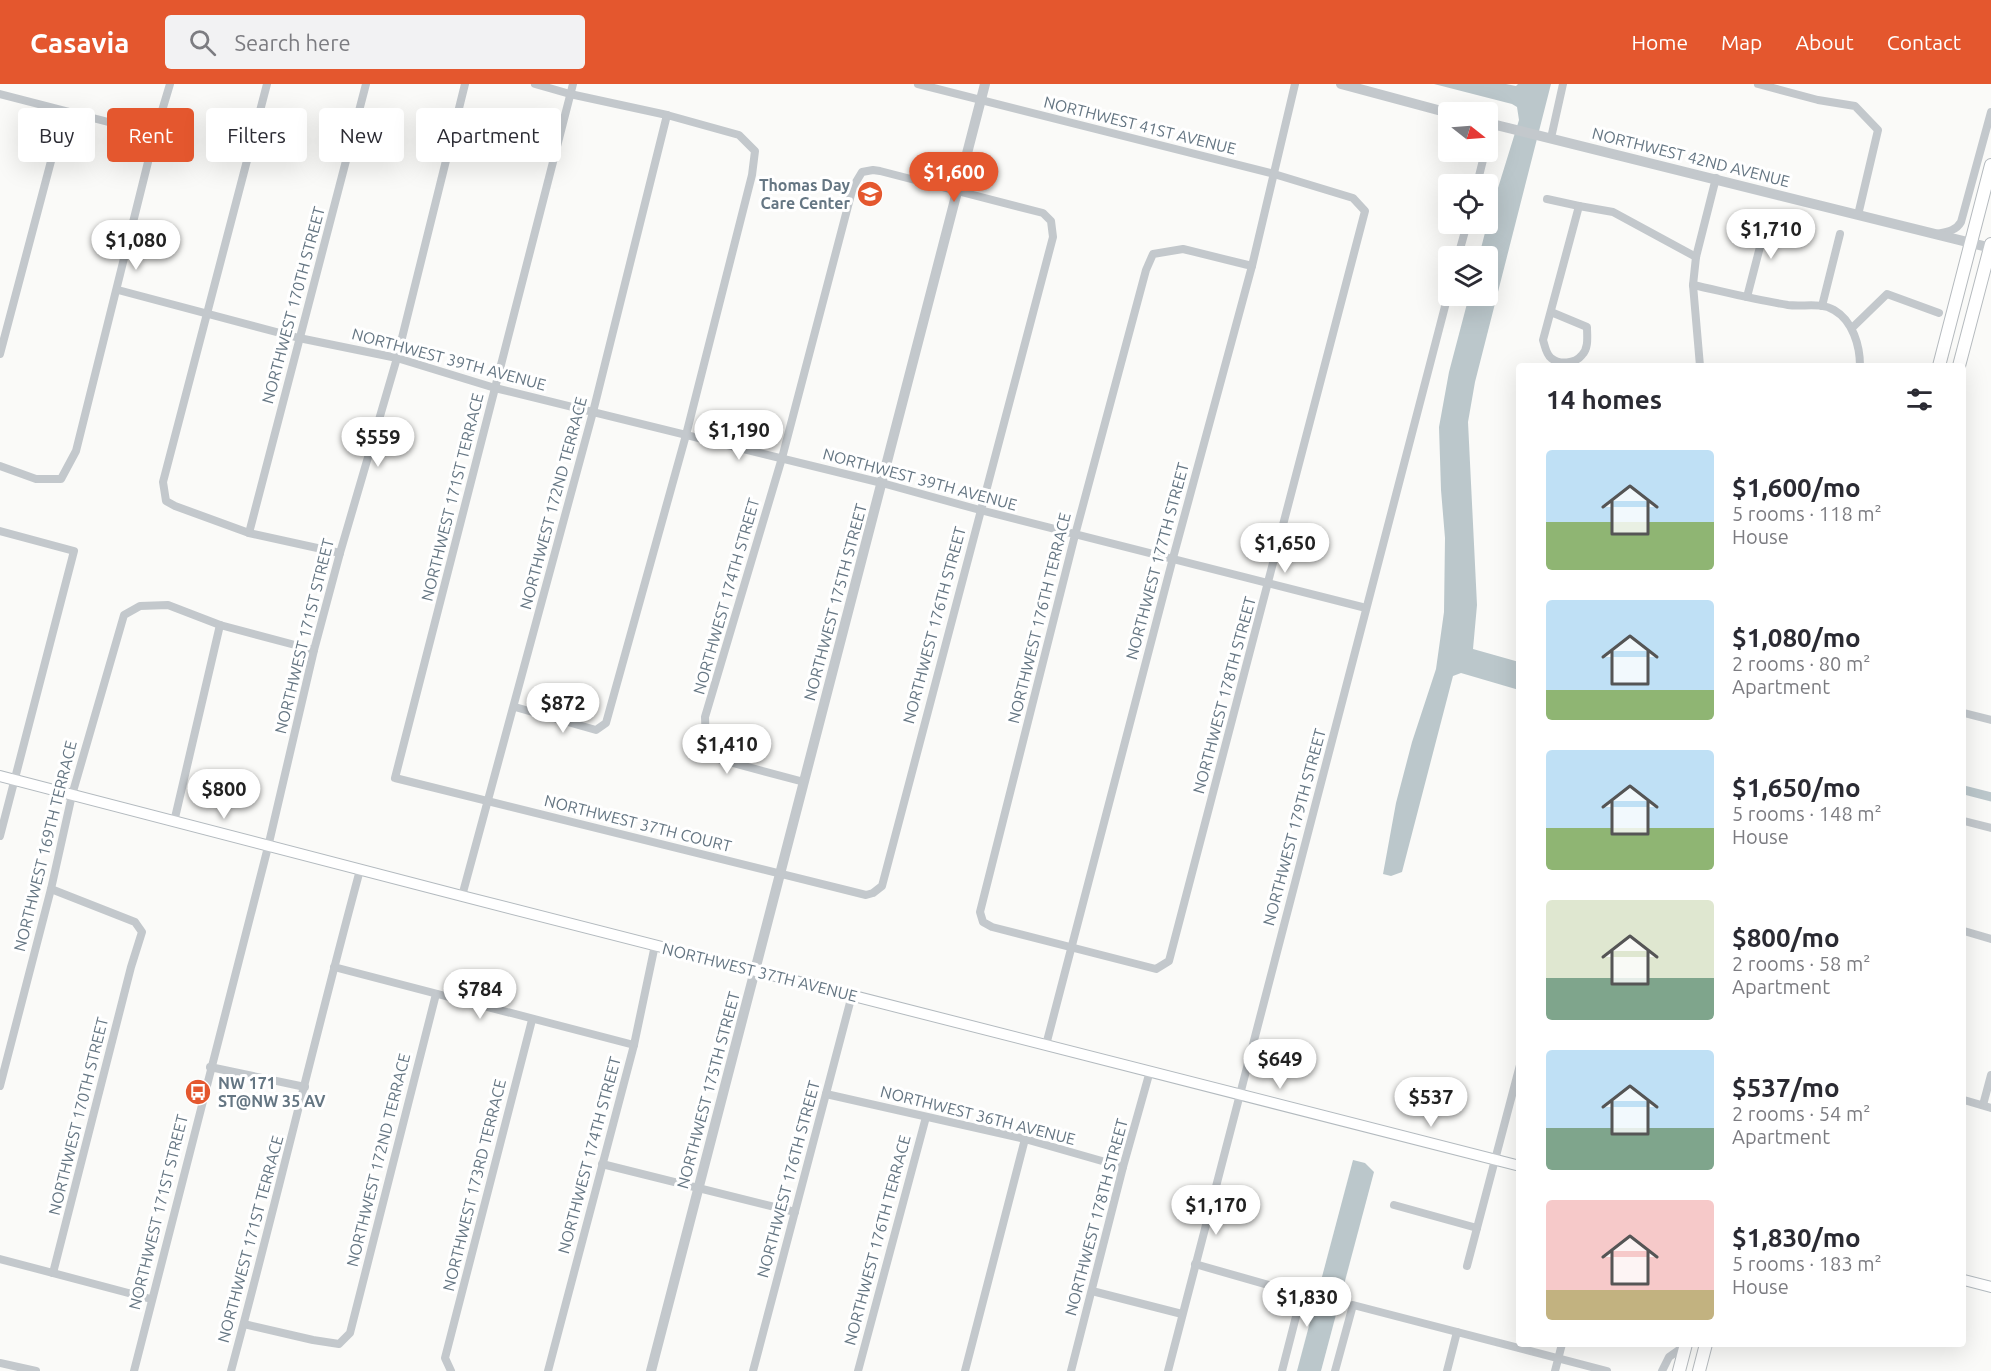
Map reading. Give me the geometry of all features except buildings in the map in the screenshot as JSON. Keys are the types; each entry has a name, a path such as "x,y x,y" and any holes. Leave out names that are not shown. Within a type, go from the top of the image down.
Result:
{"main road":[{"path":"1940,363 1991,165"},
{"path":"1960,363 1991,247"},
{"name":"NORTHWEST 37TH AVENUE","path":"0,776 268,847 1516,1165"},
{"path":"1966,1281 1991,1287"},
{"path":"1679,1371 1685,1347"},
{"path":"1699,1371 1705,1347"}],"street":[{"path":"163,108 170,84"},
{"path":"267,84 163,482 166,501 249,533 340,553"},
{"name":"NORTHWEST 170TH STREET","path":"249,533 366,84"},
{"name":"NORTHWEST 171ST STREET","path":"134,1371 268,847 314,650 397,358 465,84"},
{"path":"515,707 596,730 606,723 686,435 752,175 755,151 739,135 667,115 535,84"},
{"name":"NORTHWEST 171ST TERRACE","path":"395,778 573,84"},
{"name":"NORTHWEST 41ST AVENUE","path":"918,84 1274,174 1353,198"},
{"name":"NORTHWEST 175TH STREET","path":"651,1371 985,84"},
{"name":"NORTHWEST 177TH STREET","path":"1046,1045 1252,266 1295,84"},
{"path":"1341,84 1438,110"},
{"path":"1551,138 1563,84"},
{"path":"1758,84 1818,100 1855,106 1878,130 1858,215"},
{"path":"0,94 50,108"},
{"path":"1935,234 1958,228 1961,222 1991,112"},
{"name":"NORTHWEST 172ND TERRACE","path":"462,896 593,412 667,115"},
{"name":"NORTHWEST 42ND AVENUE","path":"1498,126 1991,247"},
{"path":"0,354 51,162"},
{"path":"0,466 36,479 61,479 76,451 148,162"},
{"name":"NORTHWEST 174TH STREET","path":"804,782 718,759 706,744 705,717 782,458 853,187 862,172 873,170 958,190"},
{"path":"1700,363 1693,285 1696,257 1716,178"},
{"name":"NORTHWEST 176TH STREET","path":"873,893 882,886 1053,237 1051,221 1043,213 958,190"},
{"name":"NORTHWEST 178TH STREET","path":"1072,948 1156,969 1170,961 1365,211 1353,198"},
{"path":"1547,199 1613,212 1696,257"},
{"path":"1551,312 1587,327 1587,344 1583,355 1574,362 1564,363 1551,358 1543,340 1579,206"},
{"path":"1747,297 1768,216"},
{"path":"1822,306 1840,234"},
{"name":"NORTHWEST 176TH TERRACE","path":"1072,948 992,927 983,922 980,912 1128,332 1153,254 1183,249 1252,266"},
{"path":"1693,285 1790,305 1822,306 1835,310 1852,328 1860,351 1860,363"},
{"name":"NORTHWEST 39TH AVENUE","path":"118,290 299,338 397,358 495,388 882,483 1075,535 1366,608"},
{"path":"1852,328 1887,294 1939,313"},
{"name":"NORTHWEST 179TH STREET","path":"1168,1371 1445,306"},
{"path":"0,531 74,551 0,836"},
{"name":"NORTHWEST 169TH TERRACE","path":"0,1086 51,889 72,795 124,615 140,606 168,605 220,625"},
{"path":"174,822 220,625 314,650"},
{"path":"1966,714 1991,720"},
{"name":"NORTHWEST 37TH COURT","path":"395,778 866,895 873,893"},
{"path":"1966,822 1991,828"},
{"name":"NORTHWEST 171ST TERRACE","path":"231,1371 360,870"},
{"name":"NORTHWEST 170TH STREET","path":"51,889 135,922 142,932 131,967 54,1272"},
{"path":"1966,932 1991,939"},
{"name":"NORTHWEST 174TH STREET","path":"548,1371 634,1045 655,945"},
{"path":"334,967 634,1045"},
{"name":"NORTHWEST 172ND TERRACE","path":"243,1324 339,1344 350,1333 436,994"},
{"name":"NORTHWEST 176TH STREET","path":"753,1371 852,995"},
{"name":"NORTHWEST 173RD TERRACE","path":"451,1371 445,1358 532,1020"},
{"path":"210,1067 305,1087"},
{"name":"NORTHWEST 178TH STREET","path":"1071,1371 1150,1071"},
{"path":"1966,1101 1987,1107 1991,1075"},
{"path":"1467,1266 1516,1080"},
{"name":"NORTHWEST 36TH AVENUE","path":"826,1094 1025,1139 1123,1167"},
{"name":"NORTHWEST 176TH TERRACE","path":"858,1371 926,1117"},
{"path":"965,1371 1025,1139"},
{"path":"602,1164 699,1186 795,1212"},
{"path":"1394,1204 1477,1227"},
{"path":"0,1259 152,1299"},
{"path":"1195,1264 1293,1292 1300,1301 1282,1371"},
{"path":"1092,1291 1182,1314"},
{"path":"1335,1371 1353,1305 1607,1371"},
{"path":"1447,1371 1457,1332"},
{"path":"1555,1371 1561,1347"},
{"path":"1662,1371 1669,1357 1682,1347"},
{"path":"0,1363 36,1371"}],"shaded area":[{"path":"1434,84 1516,86 1518,84 1551,84 1498,292 1498,246 1482,246 1485,234 1498,234 1498,188 1519,120 1517,107"},
{"path":"1466,306 1494,306 1475,382 1468,422 1477,605 1473,649 1516,661 1516,689 1461,673 1453,676 1402,872 1391,876 1383,874 1396,803 1412,742 1436,669 1444,612 1445,538 1439,427 1449,372"},
{"path":"1353,1160 1365,1163 1374,1172 1321,1371 1297,1371"}],"waterway":[{"path":"1966,791 1991,797"}],"place":[{"name":"Thomas Day Care Center","path":"870,194"},
{"name":"NW 171 ST@NW 35 AV","path":"198,1092"}]}
